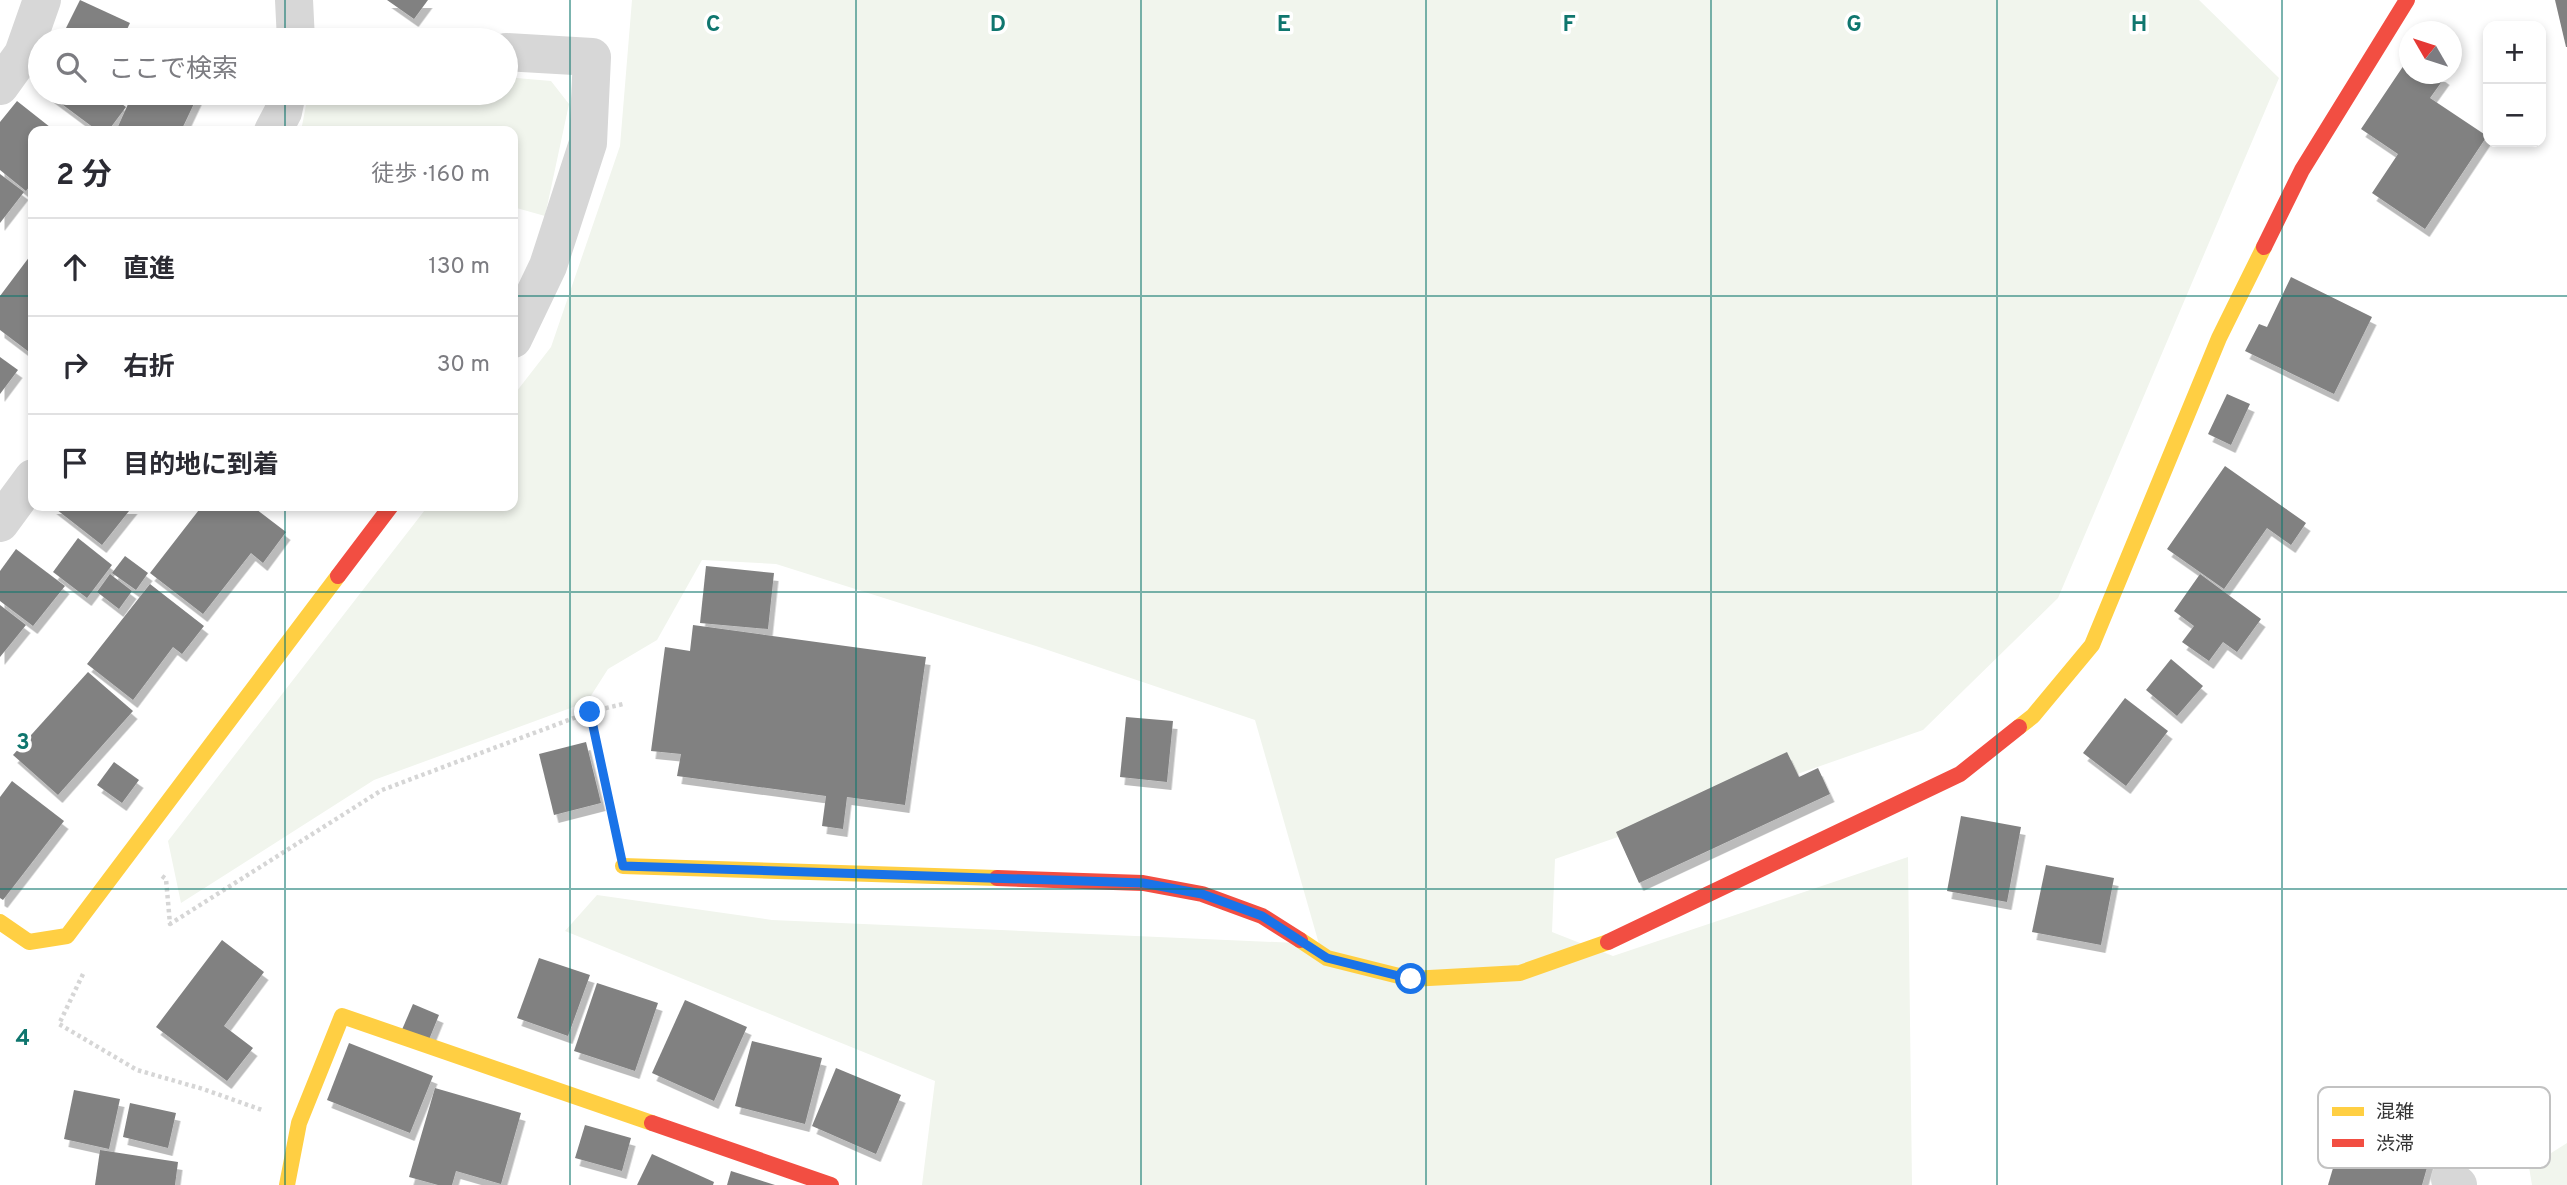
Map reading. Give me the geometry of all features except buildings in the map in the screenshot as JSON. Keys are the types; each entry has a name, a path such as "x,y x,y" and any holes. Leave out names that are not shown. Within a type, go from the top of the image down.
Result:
{"street":[{"path":"32,28 41,0"},
{"path":"293,0 296,28"},
{"path":"623,866 1143,883 1202,894 1262,916 1327,958 1411,979 1520,972 1607,943 1948,780 1960,774 2033,716 2092,645 2225,326 2302,170 2407,0"},
{"path":"0,86 23,54 28,39"},
{"path":"518,53 593,57 588,143 548,266 518,329"},
{"path":"276,126 285,105"},
{"path":"2,516 28,484"},
{"path":"0,922 29,942 67,936 387,511"},
{"path":"287,1185 299,1123 342,1016 831,1185"}],"path":[{"path":"170,924 382,790 590,712 623,704"},
{"path":"590,712 623,866"},
{"path":"67,936 85,971 59,1024 137,1070 203,1089 299,1123"}],"shaded area":[{"path":"632,0 2199,0 2279,78 2058,598 1923,730 1555,859 1552,932 1613,956 1908,857 1912,1185 922,1185 935,1081 565,931 597,895 772,920 1319,944 1255,720 1036,646 776,564 702,560 657,640 608,669 587,702 374,780 181,903 168,841 424,511 518,511 518,390 551,347 620,146"},
{"path":"518,78 551,81 569,104 545,216 518,208 518,126 302,126 306,105 518,105"},
{"path":"2567,1143 2567,1185 2532,1185 2529,1168 2550,1168 2550,1154"}],"traffic: slow":[{"path":"2019,727 2033,716 2092,645 2219,338 2264,247"},
{"path":"0,922 29,942 67,936 338,576"},
{"path":"623,866 997,878"},
{"path":"1300,940 1327,958 1411,979 1520,973 1608,942"},
{"path":"287,1185 299,1123 342,1016 652,1123"}],"traffic: jam":[{"path":"2264,247 2302,170 2407,0"},
{"path":"338,576 387,511"},
{"path":"1608,942 1960,774 2019,727"},
{"path":"997,878 1143,883 1202,894 1262,916 1300,940"},
{"path":"652,1123 831,1185"}],"route":[{"path":"590,712 623,866 1143,883 1202,894 1262,916 1327,958 1411,979"}]}
